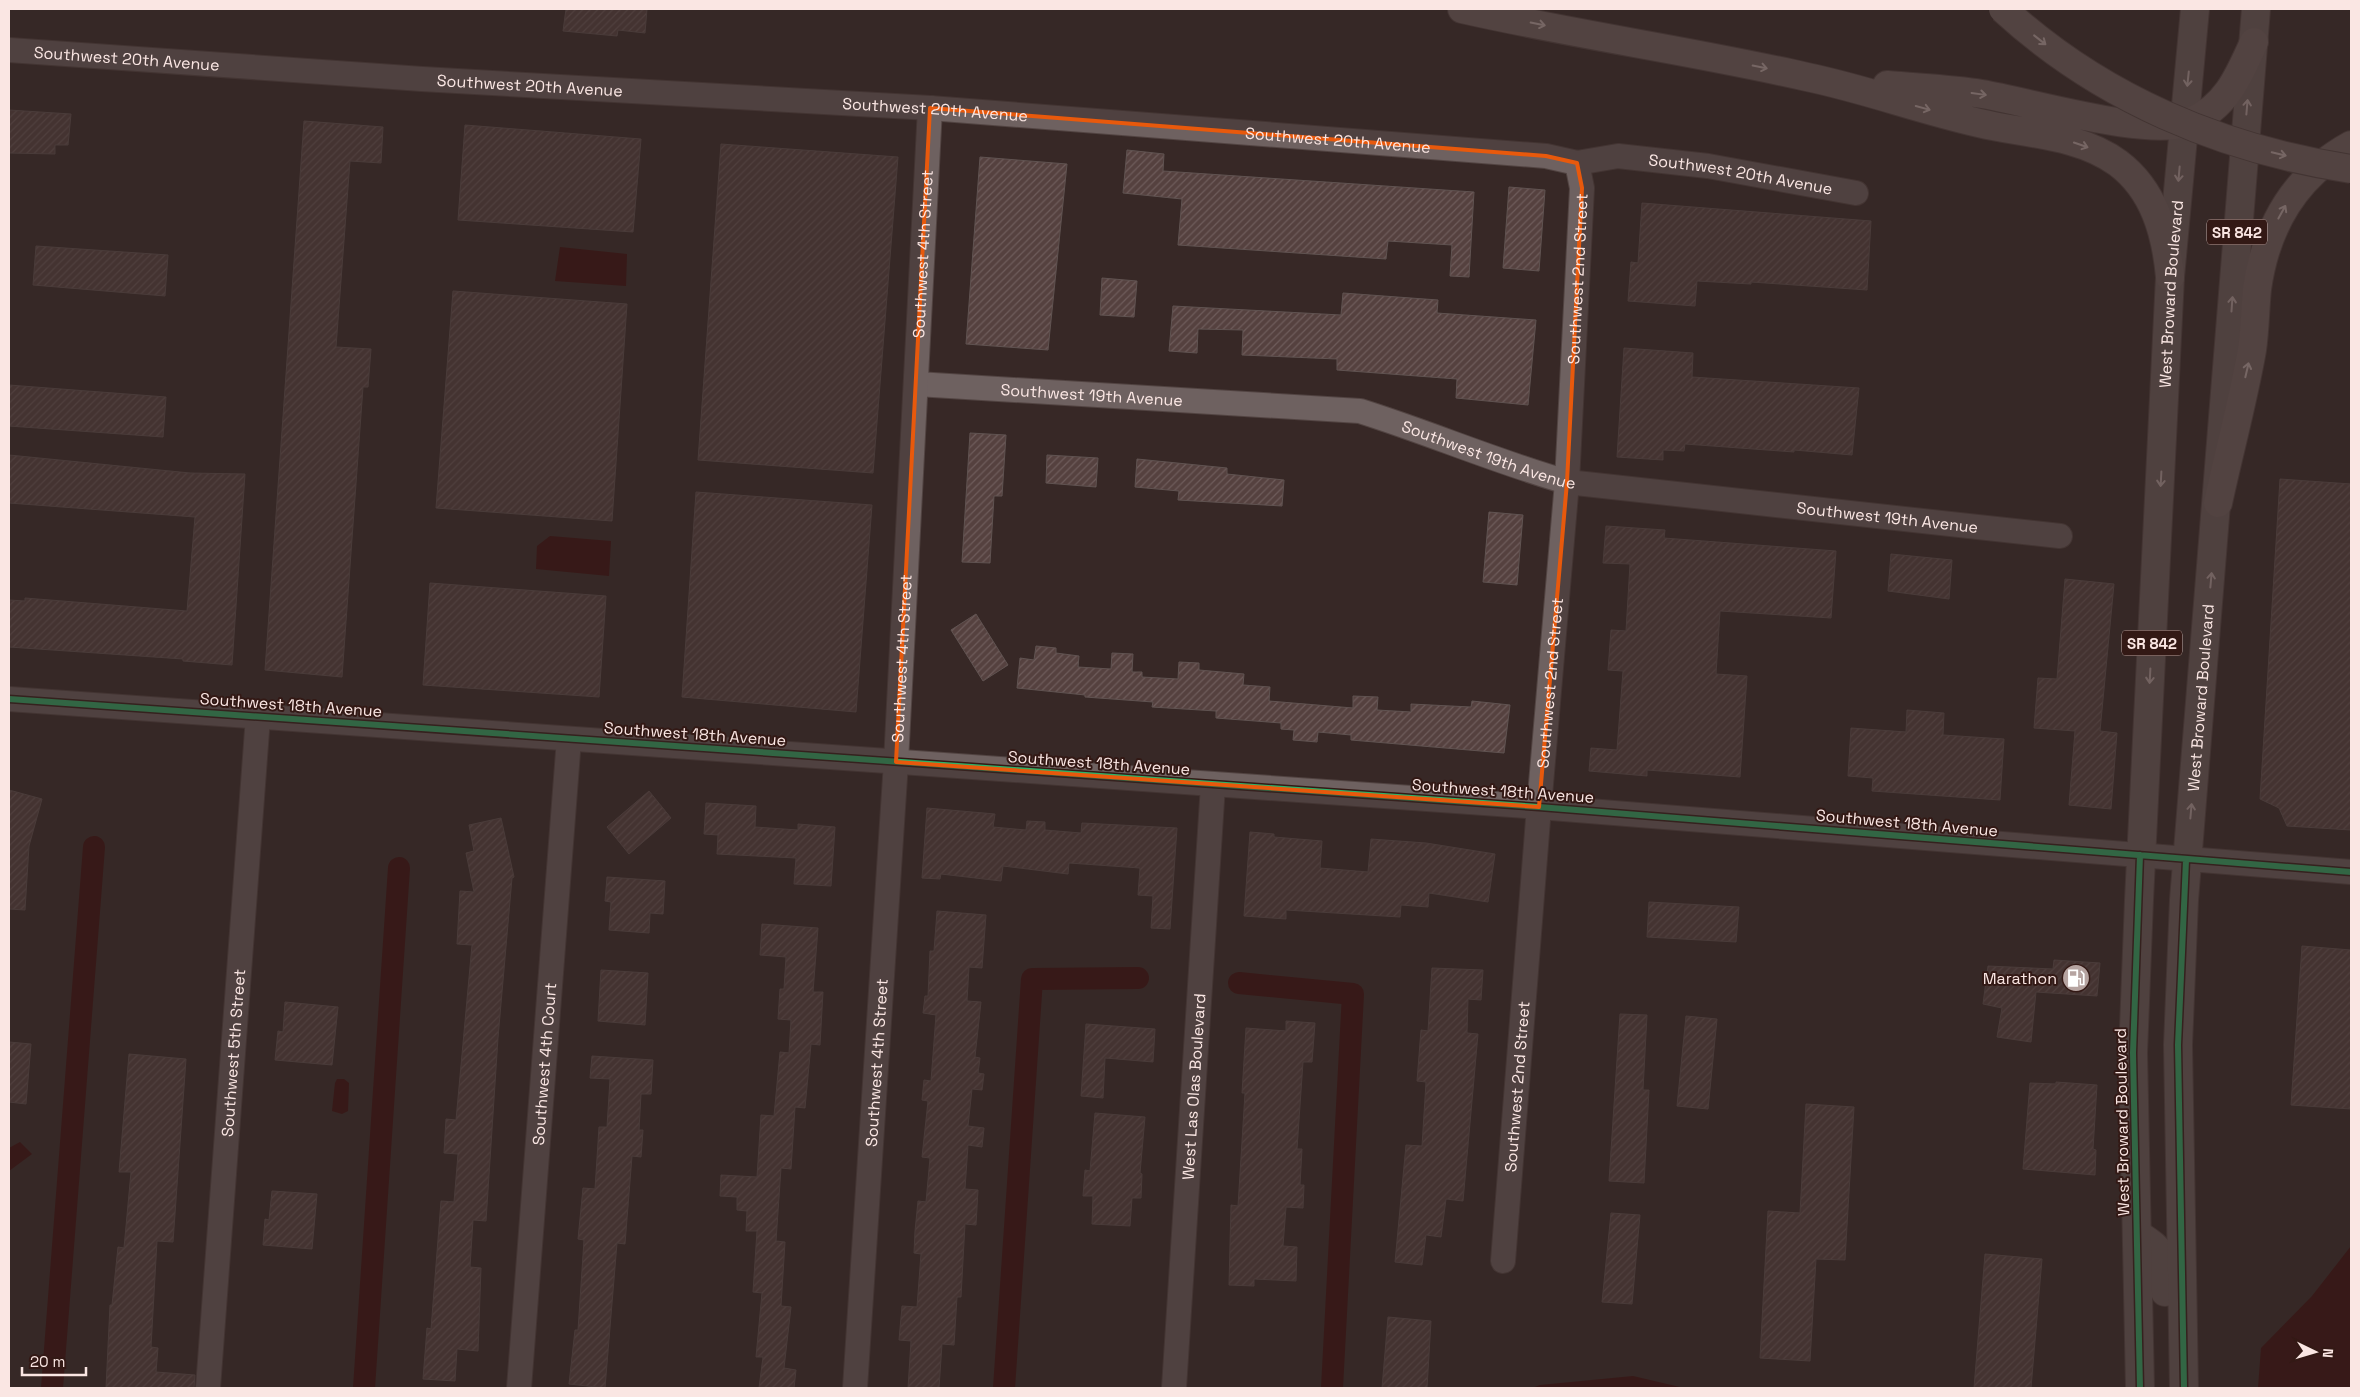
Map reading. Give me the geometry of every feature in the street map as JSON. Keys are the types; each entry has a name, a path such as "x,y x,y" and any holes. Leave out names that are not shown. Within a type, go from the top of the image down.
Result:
{"highway":[{"path":"1462,9 1809,77 1979,123 2067,141 2105,155 2130,173 2155,210 2166,243 2170,276"},
{"path":"2003,9 2046,45 2093,78 2174,120 2250,146 2351,169"},
{"path":"1809,77 1982,94 2142,126 2183,125 2201,117 2224,99 2235,84 2254,42"},
{"path":"2218,503 2252,349 2258,288 2272,232 2279,216 2297,187 2322,164 2351,145"}],"main road":[{"name":"West Broward Boulevard","path":"2184,1388 2178,1045 2186,860 2218,503 2242,168 2256,9"},
{"name":"West Broward Boulevard","path":"2140,1388 2133,1053 2140,855 2170,276 2194,21"},
{"path":"2137,1234 2154,1244 2165,1260 2166,1388"}],"street":[{"name":"Southwest 20th Avenue","path":"9,50 432,79 930,108 1546,156 1577,163 1618,156 1708,166 1856,193"},
{"name":"Southwest 4th Street","path":"855,1388 896,762 918,384 930,108"},
{"name":"Southwest 2nd Street","path":"1503,1261 1567,482 1582,188 1577,163"},
{"name":"Southwest 19th Avenue","path":"918,384 1360,411 1424,431 1515,467 1567,482 2060,536"},
{"name":"Southwest 18th Avenue","path":"9,699 1539,807 2351,872"},
{"name":"Southwest 5th Street","path":"208,1388 258,717"},
{"name":"Southwest 4th Court","path":"519,1388 569,739"},
{"name":"West Las Olas Boulevard","path":"1174,1388 1212,785"}],"highlighted area":[{"path":"930,108 1546,156 1577,163 1582,188 1567,482 1539,807 896,762"}],"shaded area":[{"path":"560,247 627,254 626,286 555,281"},
{"path":"550,536 611,541 609,576 536,569 537,546"},
{"path":"337,1079 344,1079 349,1083 348,1111 342,1114 332,1111"},
{"path":"20,1142 32,1154 9,1171 9,1148"},
{"path":"2351,1246 2351,1388 2258,1388 2261,1348 2312,1296"},
{"path":"1633,1376 1684,1388 1532,1388 1540,1385"}],"building":[{"path":"566,9 647,9 645,33 618,30 617,36 563,31"},
{"path":"9,110 71,114 68,145 55,145 55,154 9,153"},
{"path":"304,121 383,127 381,163 350,161 336,347 371,349 368,387 363,387 342,677 265,670"},
{"path":"465,125 641,139 633,232 458,220"},
{"path":"721,144 898,157 873,473 698,460"},
{"path":"1127,150 1164,154 1163,171 1474,192 1469,277 1450,276 1452,245 1388,241 1386,259 1178,245 1182,199 1123,193"},
{"path":"980,157 1067,164 1048,350 966,344"},
{"path":"1509,187 1545,190 1539,271 1503,268"},
{"path":"1642,203 1871,221 1867,290 1751,282 1751,284 1697,281 1695,306 1628,301 1631,262 1638,263"},
{"path":"36,246 168,255 165,296 33,285"},
{"path":"1102,278 1137,281 1134,317 1100,315"},
{"path":"453,291 627,304 612,521 436,508"},
{"path":"1343,293 1438,300 1437,313 1536,320 1528,405 1456,398 1457,379 1337,370 1337,359 1242,355 1243,330 1198,329 1197,353 1169,351 1173,306 1341,315"},
{"path":"1624,348 1693,353 1692,377 1859,388 1852,455 1685,444 1684,451 1663,450 1663,460 1617,457"},
{"path":"9,385 166,397 163,437 9,426"},
{"path":"970,433 1006,435 1002,496 994,496 990,563 962,562"},
{"path":"9,455 190,473 245,474 232,665 183,661 183,659 9,647 9,600 25,601 25,598 187,611 195,517 9,503"},
{"path":"1047,455 1098,458 1096,487 1046,483"},
{"path":"1137,459 1227,468 1227,474 1284,480 1282,506 1178,500 1179,491 1135,487"},
{"path":"2280,479 2351,484 2351,830 2287,826 2279,808 2260,799"},
{"path":"696,492 872,505 856,712 682,697"},
{"path":"1489,512 1523,515 1517,585 1483,582"},
{"path":"1606,526 1665,530 1664,538 1836,551 1831,618 1720,611 1716,674 1747,676 1740,777 1647,770 1647,776 1589,771 1591,748 1617,750 1623,671 1608,670 1611,630 1626,631 1630,564 1603,563"},
{"path":"1891,554 1952,560 1949,599 1888,591"},
{"path":"2065,579 2114,584 2100,731 2117,733 2111,809 2069,805 2075,731 2034,728 2038,678 2057,679"},
{"path":"430,583 606,596 599,697 423,685"},
{"path":"976,614 1008,665 983,681 951,630"},
{"path":"1036,646 1056,648 1056,653 1079,656 1078,667 1111,669 1112,653 1133,654 1132,672 1142,672 1142,677 1178,679 1179,662 1199,663 1199,670 1244,674 1243,685 1270,687 1269,701 1353,708 1353,696 1378,697 1377,710 1411,712 1411,704 1471,707 1472,701 1510,705 1504,753 1351,740 1351,735 1318,732 1317,742 1293,740 1294,730 1281,729 1281,723 1216,718 1216,711 1152,707 1153,702 1085,697 1085,695 1017,688 1020,658 1034,660"},
{"path":"1907,710 1944,713 1943,735 2004,739 2000,800 1872,791 1873,778 1848,776 1851,728 1906,732"},
{"path":"9,790 42,799 29,846 25,910 9,909"},
{"path":"649,791 671,818 629,854 607,827"},
{"path":"706,803 756,806 755,827 798,830 798,824 835,827 831,886 794,884 796,858 717,854 718,835 704,834"},
{"path":"927,808 995,814 993,827 1026,830 1027,821 1045,822 1045,830 1081,833 1082,823 1177,828 1170,929 1151,928 1153,896 1138,895 1140,868 1069,863 1068,874 1003,866 1001,881 941,874 940,879 922,878"},
{"path":"501,818 514,877 512,878 498,1038 486,1221 473,1220 470,1267 481,1268 478,1351 457,1349 455,1381 423,1379 427,1328 431,1329 441,1201 454,1202 458,1154 444,1153 446,1119 456,1120 472,945 457,944 460,891 474,892 466,853 474,851 469,825"},
{"path":"1250,832 1274,834 1274,837 1322,841 1320,868 1368,872 1371,839 1426,843 1495,854 1488,902 1429,893 1428,907 1401,905 1400,917 1286,910 1286,919 1244,916"},
{"path":"607,877 665,881 663,914 650,913 649,933 609,930 611,902 605,901"},
{"path":"1649,902 1739,907 1736,942 1647,937"},
{"path":"937,911 986,915 982,968 969,967 967,1001 981,1002 975,1057 980,1058 978,1073 984,1074 982,1090 972,1089 968,1126 984,1128 982,1147 968,1145 965,1189 978,1190 976,1225 965,1224 961,1297 957,1297 954,1345 942,1344 939,1388 908,1388 911,1341 899,1340 902,1306 917,1307 921,1254 914,1253 915,1231 918,1201 926,1202 930,1158 922,1157 928,1101 922,1100 924,1080 931,1081 936,1015 923,1013 925,996 928,996 930,951 934,951"},
{"path":"762,924 818,928 813,992 823,992 820,1045 811,1044 805,1108 795,1107 791,1169 781,1168 776,1241 785,1242 781,1306 791,1307 784,1368 796,1370 794,1388 759,1388 763,1357 756,1357 762,1293 753,1292 757,1231 746,1231 747,1211 737,1210 737,1197 720,1196 721,1175 757,1177 761,1115 774,1116 780,1052 789,1053 791,1020 778,1019 780,989 784,989 786,957 760,955"},
{"path":"2302,946 2351,950 2351,1109 2291,1105"},
{"path":"2054,960 2100,963 2097,996 2036,992 2031,1042 1997,1037 2002,1008 1983,1004 1988,966 2053,969"},
{"path":"1432,968 1483,970 1481,1000 1468,999 1467,1033 1478,1034 1463,1201 1446,1199 1441,1237 1426,1235 1422,1265 1395,1262 1406,1145 1422,1146 1426,1082 1417,1081 1421,1030 1428,1031"},
{"path":"601,970 648,973 645,1025 598,1021"},
{"path":"285,1002 338,1007 332,1065 275,1060 278,1031 283,1032"},
{"path":"1620,1014 1647,1015 1643,1090 1649,1090 1644,1183 1609,1181"},
{"path":"1686,1016 1717,1019 1708,1109 1677,1106"},
{"path":"1286,1021 1315,1023 1312,1062 1303,1062 1297,1149 1302,1149 1300,1185 1304,1185 1303,1208 1286,1207 1283,1246 1297,1247 1296,1281 1254,1279 1254,1286 1229,1285 1231,1205 1238,1206 1245,1093 1242,1093 1246,1028 1286,1031"},
{"path":"1086,1024 1155,1029 1153,1062 1105,1058 1103,1098 1081,1096"},
{"path":"9,1042 31,1044 26,1104 9,1102"},
{"path":"129,1054 186,1059 173,1242 157,1241 151,1347 158,1348 156,1372 195,1375 194,1388 106,1388 110,1305 112,1305 118,1247 124,1248 131,1172 119,1172"},
{"path":"592,1056 653,1060 651,1094 641,1094 639,1130 643,1130 641,1157 632,1156 625,1244 617,1243 605,1388 569,1384 575,1330 578,1330 584,1240 578,1239 583,1188 595,1189 599,1127 607,1127 610,1079 590,1078"},
{"path":"2056,1082 2097,1085 2093,1149 2096,1150 2095,1175 2023,1169 2030,1083 2056,1084"},
{"path":"1806,1104 1854,1107 1845,1260 1816,1259 1810,1361 1760,1358 1768,1211 1800,1213"},
{"path":"1095,1113 1145,1117 1140,1173 1142,1174 1141,1198 1132,1198 1130,1226 1092,1224 1093,1196 1083,1196 1085,1170 1090,1171"},
{"path":"272,1191 317,1194 312,1249 263,1245 265,1219 269,1220"},
{"path":"1611,1213 1640,1215 1632,1304 1602,1302"},
{"path":"1985,1254 2042,1259 2031,1388 1974,1388"},
{"path":"1388,1317 1431,1321 1427,1388 1382,1388"}],"waterway":[{"path":"52,1388 94,847"},
{"path":"364,1388 399,868"},
{"path":"1004,1388 1032,979 1138,978"},
{"path":"1239,983 1353,994 1332,1388"}],"cycle path":[{"path":"9,699 1539,807 2351,872"},
{"path":"2140,855 2133,1053 2140,1388"},
{"path":"2184,1388 2178,1045 2186,860"}],"place":[{"name":"Marathon","path":"2076,978"}]}
